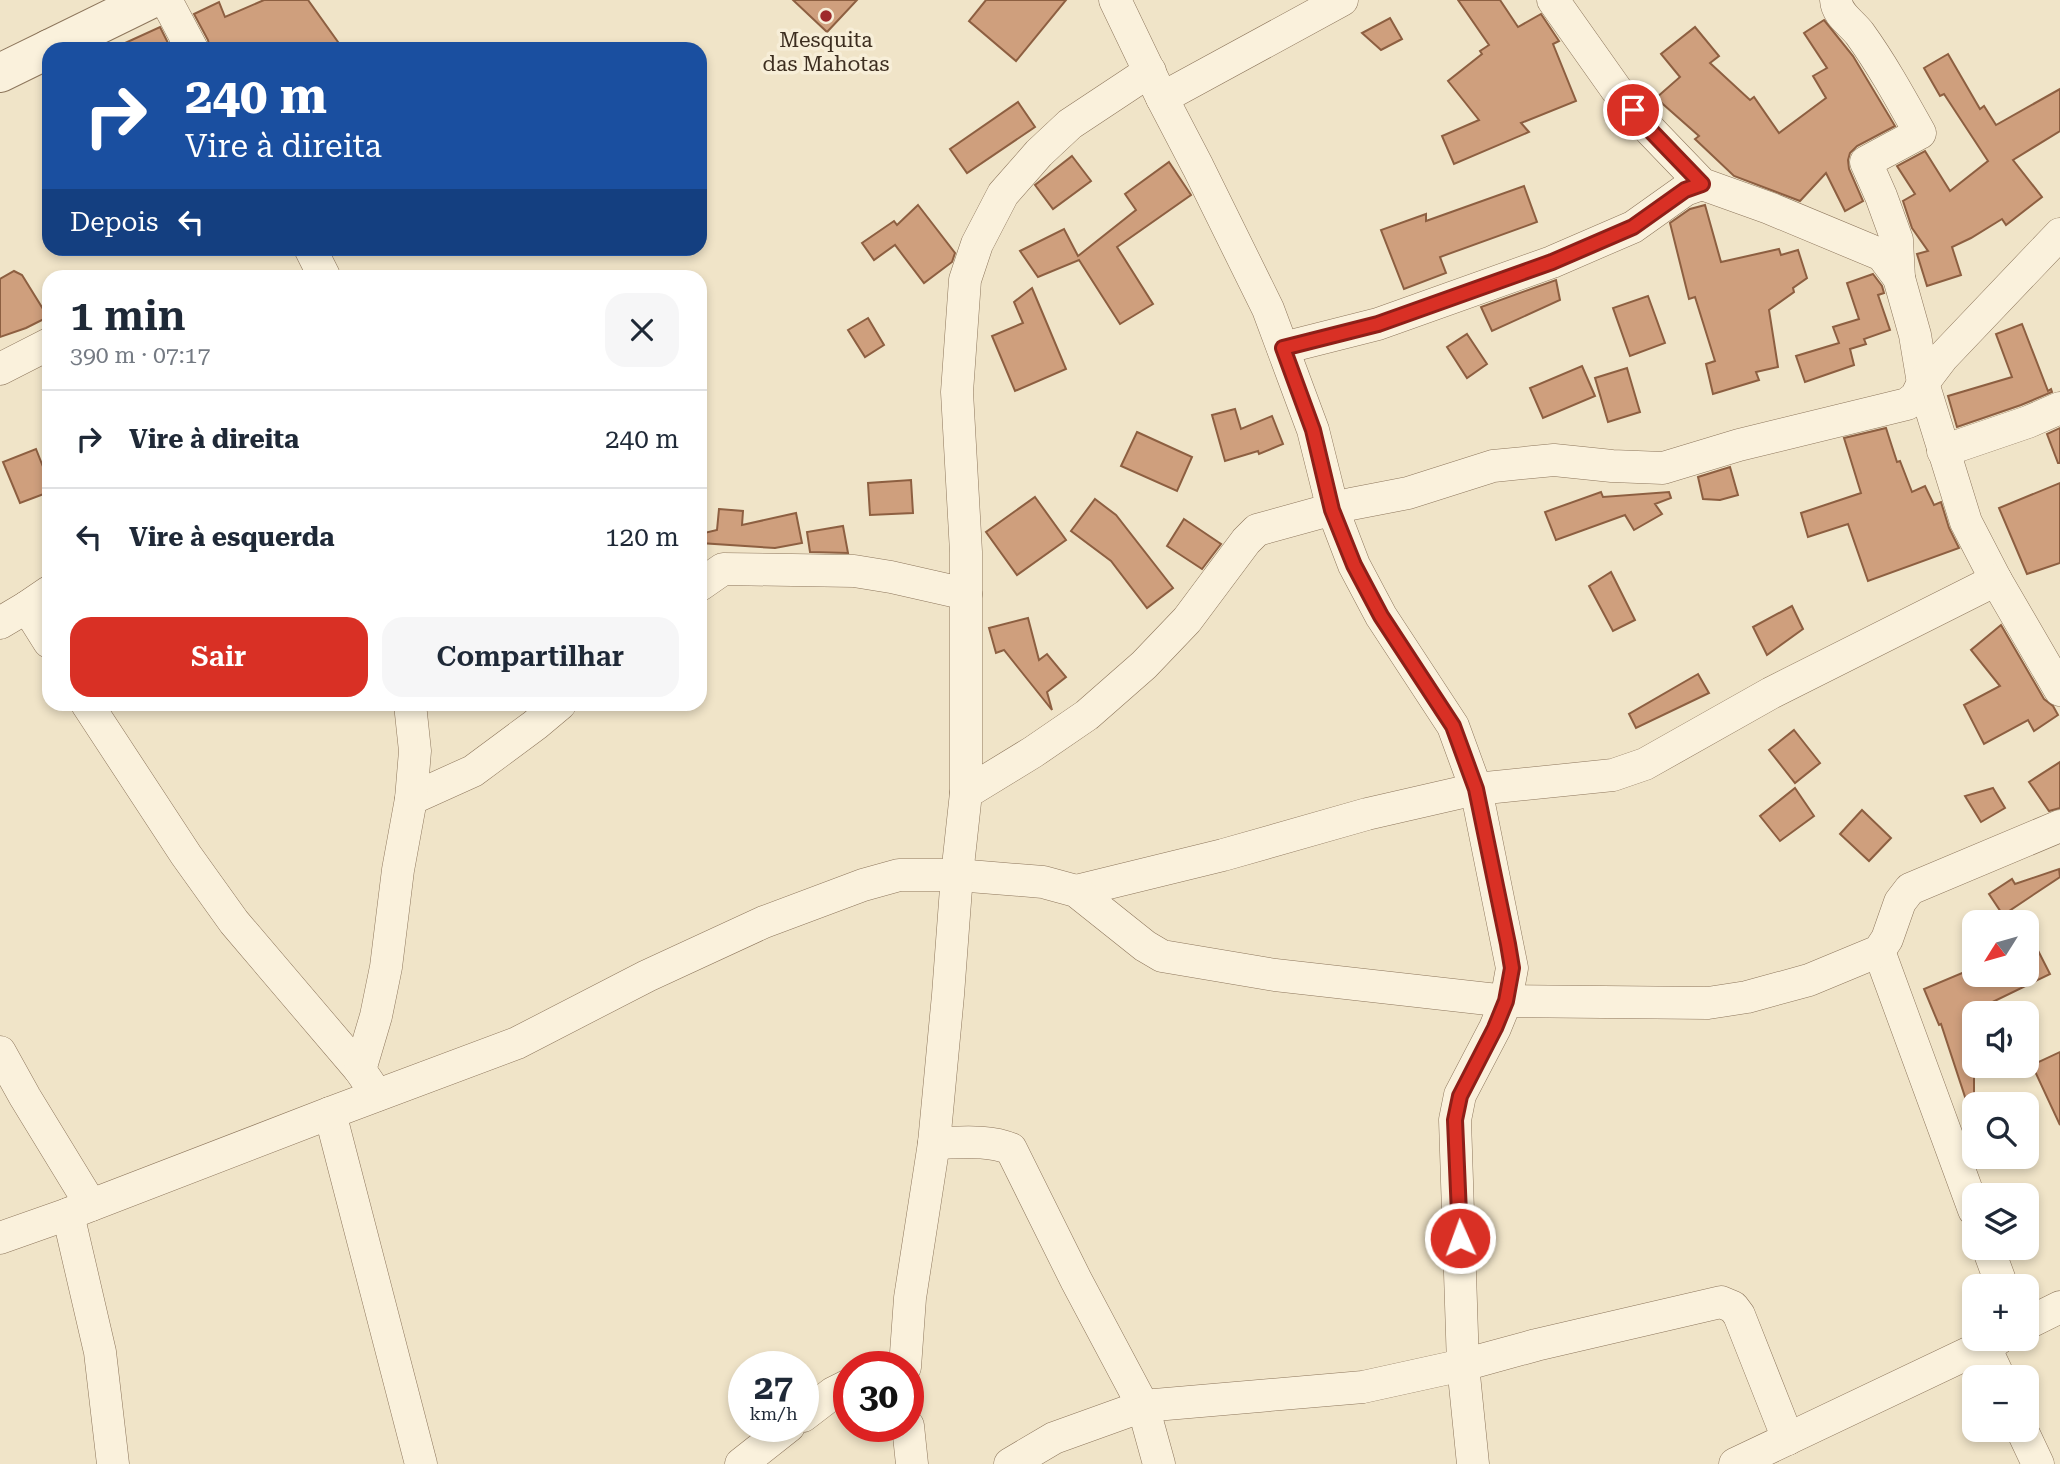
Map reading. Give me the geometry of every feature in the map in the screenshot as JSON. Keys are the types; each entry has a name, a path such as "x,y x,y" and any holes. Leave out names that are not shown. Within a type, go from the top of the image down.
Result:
{"street":[{"path":"63,42 149,0"},
{"path":"166,0 188,42"},
{"path":"1115,0 1268,309 1313,430 1332,510 1354,565 1381,616 1453,726 1476,789 1512,968 1506,1001 1460,1096 1455,1120 1463,1365 1473,1464"},
{"path":"901,1351 934,1143 966,793 966,552 957,392 965,280 977,244 1003,194 1039,153 1070,124 1342,0"},
{"path":"1553,0 1616,89 1651,131 1702,184 1769,208 1882,256 1899,278"},
{"path":"1836,0 1837,9 1857,30 1880,62 1920,133 1866,162 1897,240 1899,278 1915,335 1923,383 1966,522 1996,580 2059,688"},
{"path":"0,73 42,52"},
{"path":"1283,348 1378,324 1552,262 1633,227 1685,190 1702,184"},
{"path":"966,793 1087,715 1144,665 1187,620 1257,530 1351,504 1408,493 1493,466 1554,460 1662,468 1739,445 1907,404 1916,397 1942,358 2060,234"},
{"path":"0,369 42,348"},
{"path":"1943,451 2028,422 2060,408"},
{"path":"708,570 854,571 966,594"},
{"path":"1076,891 1223,855 1367,814 1476,789 1613,775 1645,764 1771,693 1996,580"},
{"path":"0,623 38,600"},
{"path":"92,711 186,855 234,922 368,1082"},
{"path":"368,1082 398,870 411,799 415,751 411,711"},
{"path":"411,799 473,771 552,711"},
{"path":"0,1238 80,1210 330,1113 368,1082 517,1043 647,976 764,922 863,885 899,875 957,875 1044,882 1076,891 1145,946 1162,956 1289,976 1506,1001 1708,1003 1747,997 1810,980 1879,951 1900,902 1910,890 2060,826"},
{"path":"1879,951 1964,1183"},
{"path":"0,1052 80,1210 113,1464"},
{"path":"330,1113 421,1464"},
{"path":"934,1143 1002,1146 1010,1149 1143,1406 1159,1464"},
{"path":"1010,1464 1054,1438 1143,1406 1363,1387 1721,1302 1733,1307 1739,1315 1788,1439"},
{"path":"2039,1318 2060,1307"},
{"path":"1735,1464 1972,1351"},
{"path":"741,1464 769,1442"},
{"path":"910,1442 912,1464"},
{"path":"2028,1442 2038,1464"}],"building":[{"path":"264,0 308,0 338,42 208,42 194,14 219,2 225,17"},
{"name":"Mesquita das Mahotas","path":"793,0 857,0 827,32"},
{"path":"986,0 1066,0 1016,61 969,21"},
{"path":"1458,0 1500,0 1518,27 1541,14 1559,41 1553,44 1576,101 1521,123 1529,132 1454,164 1442,136 1479,120 1448,81 1482,54 1480,51 1489,45"},
{"path":"1390,18 1402,39 1381,50 1362,33"},
{"path":"1824,20 1853,56 1895,126 1857,146 1850,153 1849,169 1863,201 1845,211 1826,173 1800,201 1734,176 1695,139 1699,136 1656,98 1680,77 1661,54 1695,27 1719,56 1710,63 1750,100 1754,97 1779,133 1826,98 1813,76 1827,68 1804,33"},
{"path":"160,27 168,42 127,42"},
{"path":"1948,54 1980,109 1984,106 1996,125 2060,89 2060,131 2013,160 2042,197 2006,225 2002,219 1952,247 1961,275 1927,286 1917,254 1928,251 1912,228 1903,201 1915,194 1897,166 1925,151 1950,191 1988,161 1944,94 1940,96 1924,68"},
{"path":"1018,102 1035,127 967,173 950,149"},
{"path":"1072,156 1091,181 1053,209 1035,185"},
{"path":"1169,162 1191,195 1117,247 1153,304 1120,324 1079,260 1038,277 1020,251 1064,229 1078,256 1136,210 1125,194"},
{"path":"1524,186 1537,222 1440,257 1446,273 1404,289 1381,230 1426,214 1426,221"},
{"path":"918,205 955,253 952,262 924,283 895,245 874,260 862,243 894,221 897,225"},
{"path":"1705,205 1721,262 1779,249 1781,255 1798,250 1807,278 1793,288 1794,292 1769,310 1778,367 1756,372 1759,380 1713,394 1706,364 1715,361 1695,297 1689,299 1670,223 1690,209"},
{"path":"14,271 22,275 42,307 42,320 0,337 0,279"},
{"path":"1873,274 1882,286 1884,293 1878,295 1890,330 1864,339 1866,344 1850,349 1854,365 1805,382 1796,356 1839,343 1833,327 1859,319 1847,283"},
{"path":"1556,280 1560,300 1492,331 1481,307"},
{"path":"1032,288 1066,369 1015,391 992,336 1023,323 1014,302"},
{"path":"1648,296 1665,343 1630,356 1613,308"},
{"path":"868,318 884,345 865,357 848,330"},
{"path":"2022,324 2048,391 2051,389 2052,392 1957,427 1948,396 2012,377 1996,334"},
{"path":"1467,334 1487,364 1467,378 1447,347"},
{"path":"1582,366 1595,396 1543,418 1530,388"},
{"path":"1627,368 1640,412 1608,422 1595,378"},
{"path":"1235,409 1241,429 1272,416 1283,444 1259,454 1258,451 1225,461 1212,415"},
{"path":"1886,428 1897,462 1900,461 1912,492 1925,486 1934,505 1941,502 1959,548 1868,581 1848,524 1808,537 1801,513 1861,493 1844,438"},
{"path":"2060,428 2060,463 2058,463 2047,434"},
{"path":"1137,432 1192,457 1177,491 1121,466"},
{"path":"36,449 42,464 42,495 20,503 3,462"},
{"path":"1730,467 1738,495 1720,500 1703,499 1698,477"},
{"path":"911,480 913,513 870,515 868,483"},
{"path":"2060,483 2060,563 2027,574 1999,508"},
{"path":"1601,492 1603,497 1669,492 1671,498 1655,504 1662,514 1634,530 1625,515 1556,540 1545,512"},
{"path":"1035,497 1066,540 1017,575 986,532"},
{"path":"1095,499 1116,515 1173,588 1147,608 1111,561 1071,531"},
{"path":"719,509 743,511 742,525 796,513 802,543 775,548 707,543 707,532 717,530"},
{"path":"1184,519 1221,544 1202,569 1167,546"},
{"path":"843,526 848,553 810,552 807,532"},
{"path":"1611,572 1635,620 1613,631 1589,586"},
{"path":"1792,606 1803,629 1767,655 1753,627"},
{"path":"1028,618 1039,660 1047,654 1066,677 1047,692 1052,710 1004,650 996,653 989,628"},
{"path":"2001,625 2044,699 2053,706 2058,715 2034,731 2028,720 1984,744 1964,705 2000,686 1971,650"},
{"path":"1698,674 1709,693 1636,728 1629,714"},
{"path":"1794,730 1820,763 1795,783 1769,750"},
{"path":"2060,762 2060,808 2049,811 2029,782"},
{"path":"1795,788 1814,816 1780,841 1760,816"},
{"path":"1993,788 2005,808 1981,822 1965,796"},
{"path":"1862,810 1891,838 1869,861 1840,834"},
{"path":"2059,869 2060,877 2010,910 2000,910 1989,894 2012,879 2015,884"},
{"path":"2039,952 2050,974 2039,979"},
{"path":"1962,973 1962,987 2023,987 1994,1001 1962,1001 1962,1078 1974,1078 1974,1092 1963,1092 1941,1024 1939,1025 1924,989"},
{"path":"2060,1052 2060,1125 2038,1078 2039,1062"}],"place":[{"name":"Mesquita das Mahotas","path":"826,16"}],"route":[{"path":"1460,1238 1455,1120 1460,1096 1506,1001 1512,968 1508,944 1476,789 1453,726 1381,616 1354,565 1332,510 1313,430 1283,348 1378,324 1552,262 1633,227 1685,190 1702,184 1633,110"}]}
